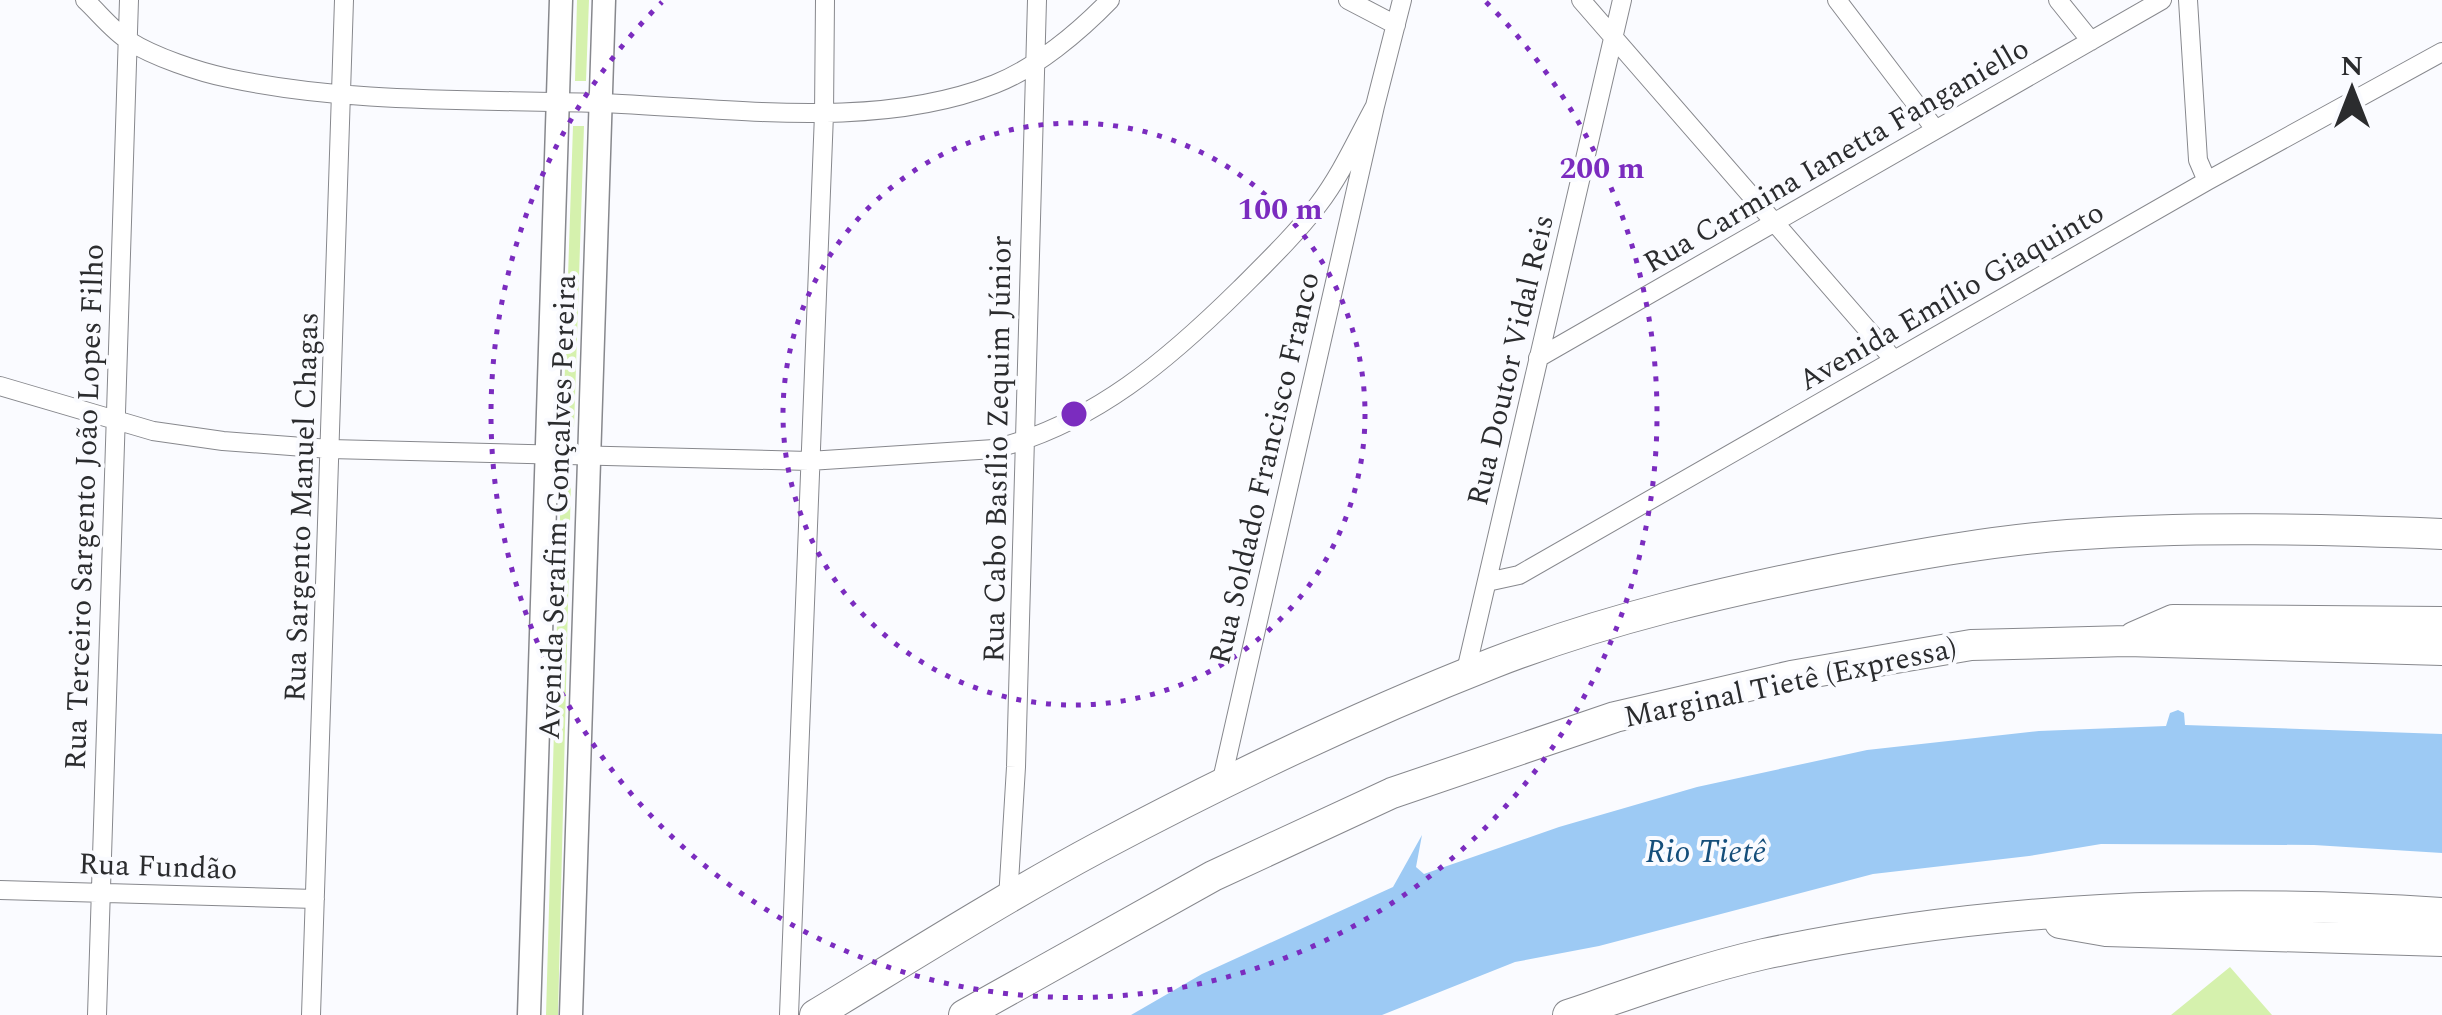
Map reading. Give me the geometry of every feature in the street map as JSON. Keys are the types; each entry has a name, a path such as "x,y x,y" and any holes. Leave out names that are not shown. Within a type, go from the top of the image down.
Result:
{"highway":[{"path":"814,1015 1008,899 1220,784 1318,737 1465,675 1661,609 1772,582 1929,552 2066,535 2210,528 2442,534"},
{"path":"2386,532 2442,544"},
{"path":"2126,640 2173,620 2442,622"},
{"name":"Marginal Tietê (Expressa)","path":"964,1015 1213,876 1392,793 1615,717 1791,676 1972,646 2126,640 2442,650"},
{"path":"1568,1015 1761,955 1934,923 2024,913 2195,904 2442,912"},
{"path":"2024,913 2106,932 2442,940"}],"main road":[{"name":"Avenida Serafim Gonçalves Pereira","path":"529,1015 561,0"},
{"name":"Avenida Serafim Gonçalves Pereira","path":"571,1015 604,0"}],"street":[{"path":"85,0 128,41 226,78 342,96 824,114 914,106 995,84 1035,62 1110,0"},
{"name":"Rua Terceiro Sargento João Lopes Filho","path":"97,1015 129,0"},
{"name":"Rua Sargento Manuel Chagas","path":"311,1015 344,0"},
{"path":"789,1015 824,114 825,0"},
{"name":"Rua Cabo Basílio Zequim Júnior","path":"1008,899 1016,767 1037,0"},
{"path":"1348,0 1396,26"},
{"path":"0,386 114,421 185,436 330,448 809,461 931,455 1022,442 1086,414 1127,389 1199,330 1295,233 1320,202 1375,106 1402,0"},
{"path":"1582,0 1894,360"},
{"name":"Rua Doutor Vidal Reis","path":"1465,675 1622,0"},
{"path":"1837,0 1936,129"},
{"path":"2058,0 2092,40"},
{"name":"Rua Carmina Ianetta Fanganiello","path":"1538,358 2162,0"},
{"path":"2188,0 2198,160 2208,181"},
{"name":"Avenida Emílio Giaquinto","path":"1487,582 1519,576 2208,181 2442,52"},
{"name":"Rua Soldado Francisco Franco","path":"1220,784 1375,106"},
{"name":"Rua Fundão","path":"0,890 314,899"}],"green space":[{"path":"577,0 589,0 586,81 575,81"},
{"path":"573,126 584,126 574,427 563,427"},
{"path":"561,480 571,481 558,1015 546,1015"},
{"path":"2230,967 2272,1015 2171,1015"}],"water":[{"name":"Rio Tietê","path":"2170,713 2184,713 2185,725 2442,734 2442,853 2314,845 2101,844 1873,874 1599,946 1515,962 1382,1015 1131,1015 1202,974 1393,887 1422,835 1416,867 1424,874 1559,827 1697,787 1867,750 2039,731 2166,726"}]}
